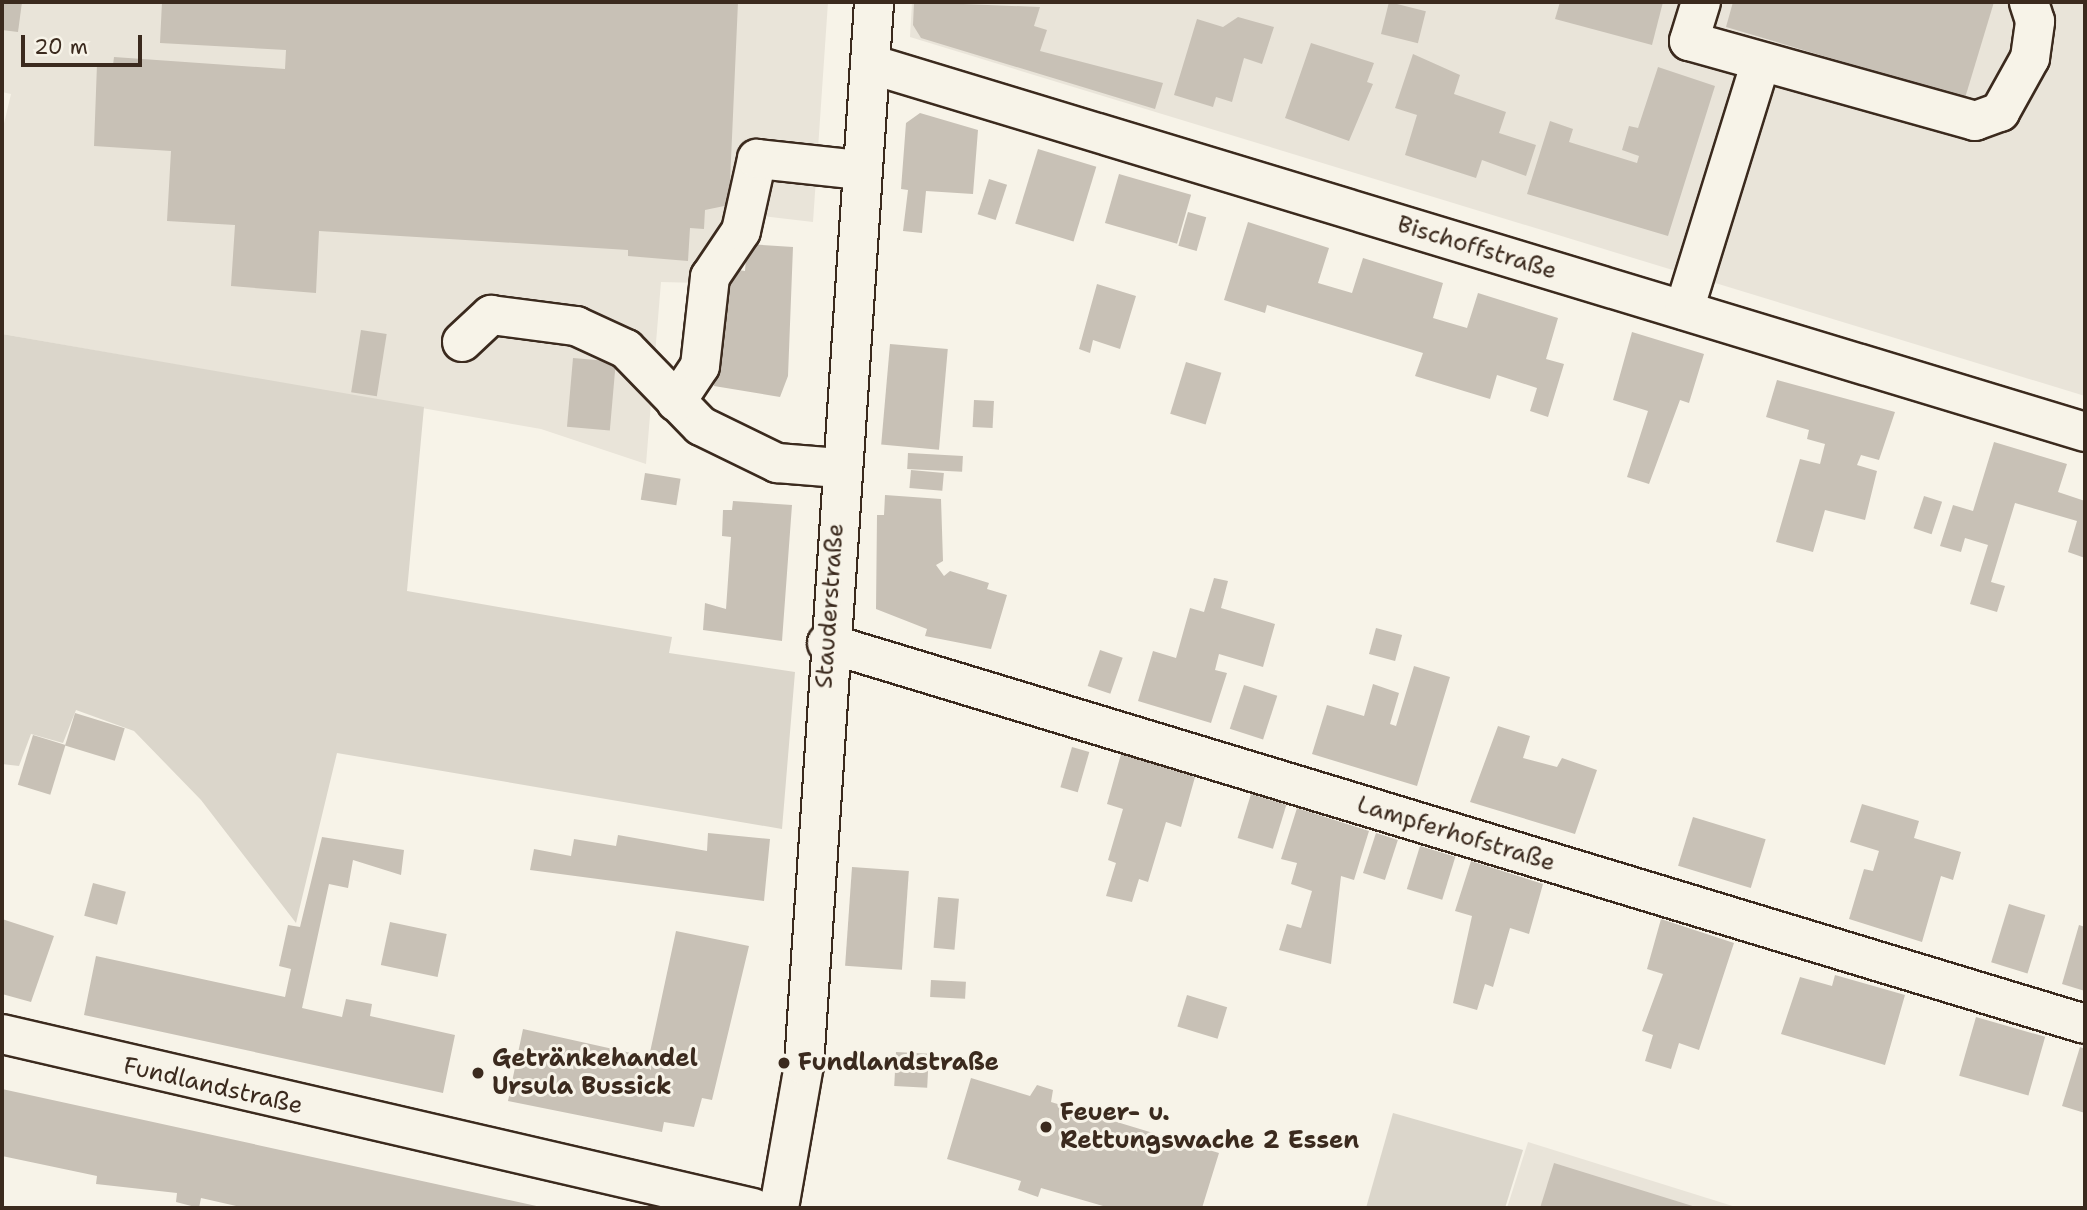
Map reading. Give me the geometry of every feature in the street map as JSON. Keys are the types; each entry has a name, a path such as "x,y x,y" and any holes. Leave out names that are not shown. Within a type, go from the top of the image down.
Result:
{"street":[{"name":"Stauderstraße","path":"779,1208 804,1065 827,643 874,2"},
{"path":"1701,2 1689,41 1760,65 1975,121 2000,112 2029,58 2035,21 2029,2"},
{"name":"Bischoffstraße","path":"870,64 2085,432"},
{"path":"1684,310 1760,65"},
{"path":"676,402 699,366 710,277 741,231 757,159 860,170"},
{"path":"462,342 491,315 576,326 626,349 701,426 777,463 839,468"},
{"name":"Lampferhofstraße","path":"827,643 2085,1024"},
{"name":"Fundlandstraße","path":"2,1034 753,1208"}],"shaded area":[{"path":"2,2 828,2 813,222 745,214 701,283 661,282 646,464 541,429 2,334 2,132 11,94 2,92"},
{"path":"912,2 2085,2 2085,396 910,37"},
{"path":"2,334 424,407 407,591 672,637 669,653 795,672 782,829 337,753 296,923 201,800 134,731 76,710 63,743 31,734 19,766 2,764"},
{"path":"1393,1113 1523,1150 1505,1208 1366,1208"},
{"path":"1528,1142 1739,1208 1507,1208"}],"building":[{"path":"2,2 22,2 18,32 2,30"},
{"path":"162,2 738,2 729,205 705,210 704,229 690,228 688,261 628,256 628,250 319,231 316,293 231,286 235,225 167,221 171,151 94,146 97,64 113,65 114,57 285,69 286,50 160,43"},
{"path":"914,2 1040,7 1034,26 1047,30 1040,51 1163,83 1155,109 921,38 913,25"},
{"path":"1389,2 1426,11 1418,43 1381,34"},
{"path":"1560,2 1663,2 1652,45 1555,19"},
{"path":"1733,2 1994,2 1965,98 1726,27"},
{"path":"1238,17 1274,27 1262,64 1244,58 1232,102 1216,97 1213,107 1174,95 1197,19 1223,27"},
{"path":"1311,43 1374,63 1367,82 1373,84 1349,141 1285,118"},
{"path":"1413,54 1460,75 1454,94 1506,112 1499,133 1536,145 1526,176 1482,160 1476,178 1405,155 1417,115 1395,108"},
{"path":"1658,67 1715,86 1668,236 1527,194 1550,121 1573,129 1569,142 1637,163 1639,156 1622,150 1629,126 1638,128"},
{"path":"920,113 978,130 973,194 926,191 922,233 903,231 908,190 901,189 906,123"},
{"path":"1038,149 1096,167 1074,241 1015,224"},
{"path":"1119,174 1191,195 1177,244 1105,223"},
{"path":"989,179 1007,185 996,220 978,214"},
{"path":"1188,212 1206,217 1197,251 1178,246"},
{"path":"1248,222 1329,248 1318,283 1352,293 1363,258 1443,283 1433,318 1467,328 1478,293 1558,318 1546,359 1564,364 1548,417 1530,411 1537,388 1497,375 1490,399 1415,376 1423,353 1267,305 1265,313 1224,300"},
{"path":"747,244 793,247 788,376 780,397 714,386 723,268 745,271"},
{"path":"1097,284 1136,296 1120,349 1093,340 1090,353 1079,349"},
{"path":"361,330 387,334 377,396 351,392"},
{"path":"1632,332 1704,354 1689,403 1680,400 1649,484 1627,477 1648,411 1613,400"},
{"path":"890,344 948,349 939,450 881,445"},
{"path":"573,358 616,362 610,430 567,427"},
{"path":"1186,362 1221,373 1206,424 1170,414"},
{"path":"1777,380 1895,412 1879,460 1861,455 1857,465 1877,471 1865,520 1825,510 1813,552 1776,542 1800,459 1820,464 1825,444 1807,439 1809,430 1766,417"},
{"path":"974,400 994,401 993,428 973,427"},
{"path":"1994,442 2067,464 2058,492 2085,501 2085,558 2068,552 2077,521 2015,503 1991,582 2005,586 1997,612 1970,604 1988,545 1965,538 1961,552 1940,546 1953,505 1973,511"},
{"path":"908,453 963,456 962,472 907,469"},
{"path":"911,470 944,473 942,491 909,488"},
{"path":"645,473 681,479 676,505 641,500"},
{"path":"885,495 941,499 943,561 936,565 944,576 950,571 989,583 987,589 1007,595 991,649 925,636 927,629 876,609 877,515 884,515"},
{"path":"1924,496 1942,502 1932,534 1913,528"},
{"path":"733,501 792,505 782,641 703,630 705,603 726,609 731,537 722,536 723,510 732,510"},
{"path":"1214,578 1228,581 1221,608 1275,624 1263,667 1219,654 1215,670 1227,673 1211,723 1138,701 1153,651 1176,658 1190,608 1204,612"},
{"path":"1376,628 1402,635 1395,661 1369,654"},
{"path":"1100,650 1123,658 1110,694 1088,686"},
{"path":"1414,666 1450,677 1417,786 1312,754 1327,705 1364,716 1373,684 1399,693 1390,724 1396,726"},
{"path":"1244,685 1277,696 1263,740 1230,729"},
{"path":"75,713 125,728 115,761 65,746"},
{"path":"1498,726 1530,736 1523,758 1557,767 1562,758 1597,770 1575,834 1470,802"},
{"path":"33,735 66,745 50,795 18,785"},
{"path":"1072,747 1089,752 1078,792 1060,787"},
{"path":"1121,754 1195,777 1181,827 1166,822 1148,882 1139,879 1132,902 1106,896 1116,863 1108,860 1123,809 1107,804"},
{"path":"1251,794 1286,805 1273,849 1238,838"},
{"path":"1862,804 1919,821 1914,838 1961,852 1953,880 1941,876 1922,942 1849,919 1864,869 1873,871 1879,851 1850,842"},
{"path":"1297,808 1369,831 1354,880 1341,876 1331,964 1279,950 1287,924 1301,928 1312,891 1291,884 1297,863 1281,859"},
{"path":"1693,817 1766,839 1751,888 1678,866"},
{"path":"708,833 770,839 764,901 530,870 534,849 571,856 574,839 616,846 618,835 707,851"},
{"path":"1376,833 1398,840 1385,880 1363,873"},
{"path":"322,837 404,850 401,875 353,860 348,888 329,884 302,1008 342,1017 346,999 372,1004 370,1016 455,1035 443,1093 84,1015 96,956 285,997 291,969 279,966 288,925 300,927"},
{"path":"1420,846 1455,857 1442,900 1407,889"},
{"path":"1471,861 1543,884 1529,934 1510,928 1493,987 1485,984 1477,1010 1453,1003 1472,916 1455,911"},
{"path":"852,867 909,871 902,970 845,966"},
{"path":"93,883 126,892 117,925 84,916"},
{"path":"938,897 959,899 954,950 934,948"},
{"path":"2009,904 2045,915 2028,973 1991,962"},
{"path":"2,919 54,936 31,1002 2,994"},
{"path":"1661,919 1734,943 1699,1050 1679,1043 1671,1069 1645,1061 1653,1035 1642,1031 1663,974 1647,969"},
{"path":"390,922 447,934 438,977 381,965"},
{"path":"2079,925 2085,927 2085,991 2062,984"},
{"path":"676,931 749,946 712,1100 702,1098 694,1127 664,1122 662,1132 508,1101 523,1029 649,1057"},
{"path":"1835,975 1905,995 1885,1065 1781,1034 1800,977 1832,986"},
{"path":"931,980 966,982 965,999 930,997"},
{"path":"1187,995 1227,1007 1218,1039 1177,1027"},
{"path":"1976,1017 2045,1037 2028,1095 1959,1076"},
{"path":"2080,1047 2085,1049 2085,1113 2062,1106"},
{"path":"896,1052 929,1054 927,1088 894,1086"},
{"name":"Feuer- u. Rettungswache 2 Essen","path":"971,1078 1030,1096 1037,1085 1053,1090 1051,1102 1219,1153 1202,1208 1110,1208 1041,1188 1038,1197 1018,1190 1021,1181 947,1159"},
{"path":"2,1089 541,1208 245,1208 201,1198 199,1208 176,1202 177,1193 96,1184 97,1176 2,1156"},
{"path":"1554,1163 1699,1208 1540,1208"}],"place":[{"name":"Fundlandstraße","path":"784,1063"},
{"name":"Getränkehandel Ursula Bussick","path":"478,1073"},
{"name":"Feuer- u. Rettungswache 2 Essen","path":"1046,1127"}]}
